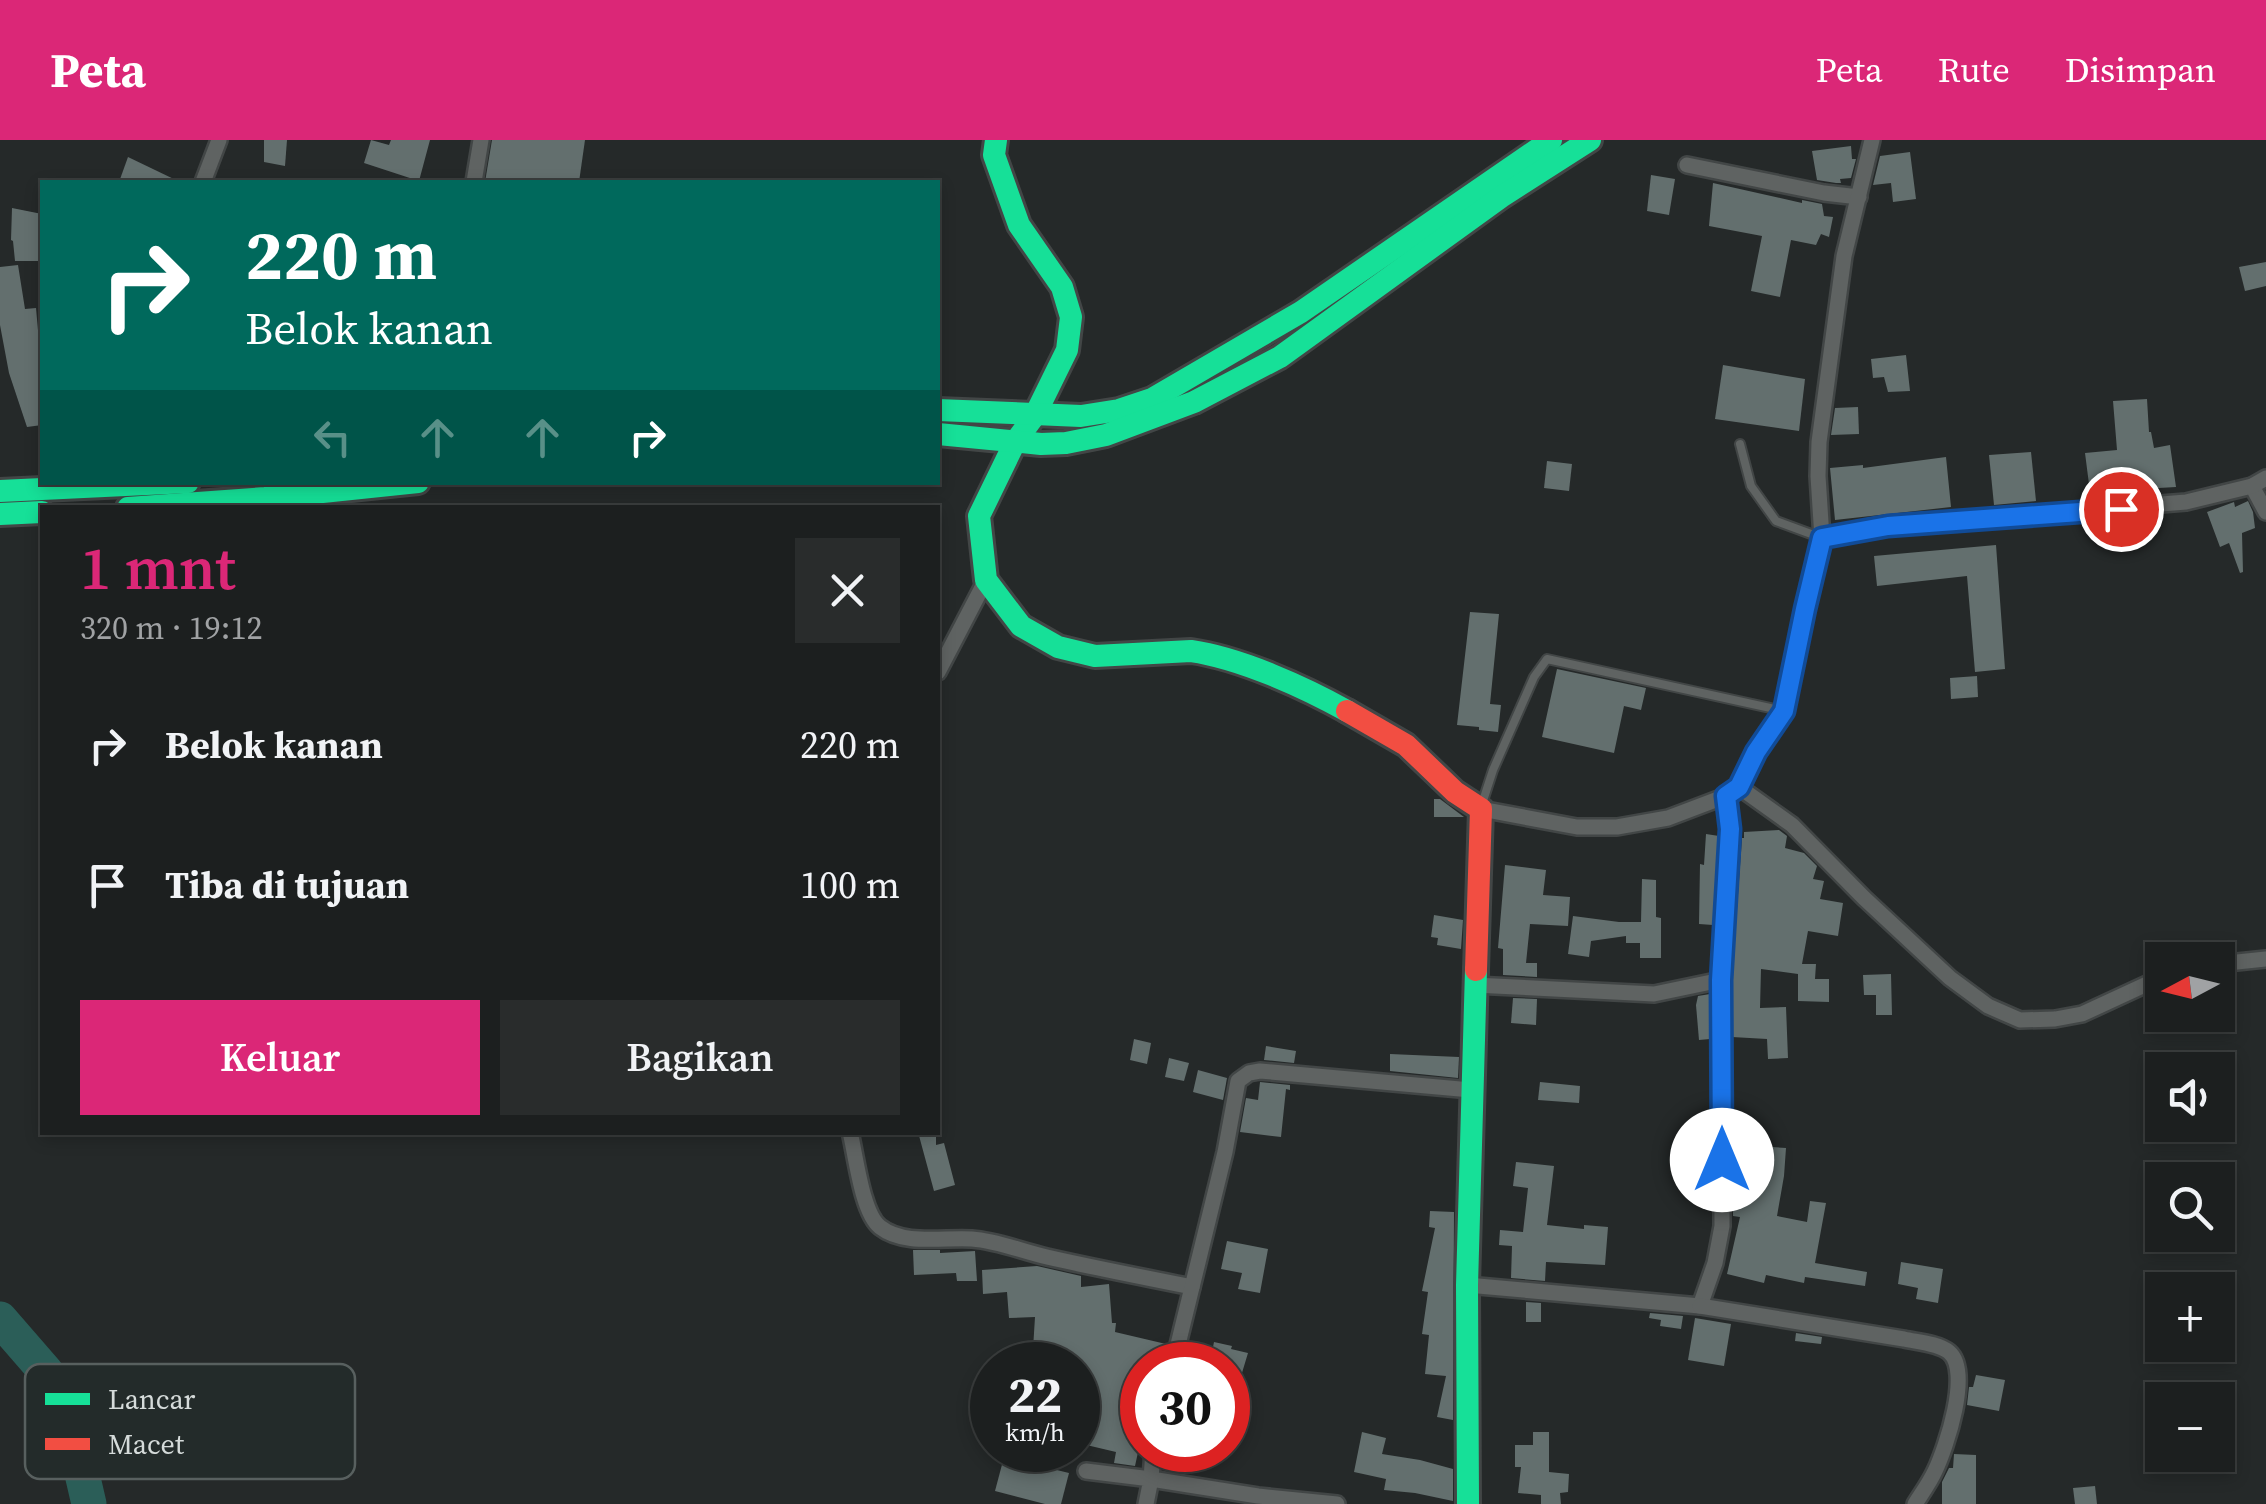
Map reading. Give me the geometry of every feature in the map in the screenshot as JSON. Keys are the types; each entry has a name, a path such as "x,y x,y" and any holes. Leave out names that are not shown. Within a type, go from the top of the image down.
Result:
{"main road":[{"path":"996,140 994,155 1019,225 1062,287 1072,317 1067,350 979,516 986,580 1022,626 1058,647 1096,656 1206,653 1322,697 1406,745 1480,809 1467,1285 1468,1504"},
{"path":"940,410 1081,416 1120,410 1152,399 1300,312 1552,140"},
{"path":"940,434 1066,443 1106,434 1194,402 1280,357 1501,197 1590,140"},
{"path":"0,491 125,485"},
{"path":"169,505 389,485"},
{"path":"0,514 40,512"}],"street":[{"path":"205,180 219,140"},
{"path":"474,180 481,140"},
{"path":"1700,1306 1715,1263 1722,1226 1721,980 1733,791 1784,711 1822,538 1819,442 1844,256 1872,140"},
{"path":"1687,166 1858,197"},
{"path":"1822,538 1888,526 2186,502 2259,482 2266,512"},
{"path":"940,668 986,580"},
{"path":"1480,809 1577,827 1617,827 1668,818 1733,791"},
{"path":"1733,791 1792,825 1950,978 1988,1006 2020,1020 2055,1019 2082,1014 2145,986"},
{"path":"2235,962 2266,958"},
{"path":"1474,985 1654,994 1721,980"},
{"path":"1179,1342 1225,1152 1238,1081 1248,1073 1260,1071 1471,1090"},
{"path":"851,1135 870,1215 880,1228 891,1233 906,1238 1008,1244 1046,1256 1192,1287"},
{"path":"1467,1285 1700,1306 1904,1339 1949,1352 1955,1361 1958,1396 1952,1425 1935,1471 1915,1504"},
{"path":"1094,1472 1338,1504"},
{"path":"1146,1504 1151,1472"}],"lane":[{"path":"1740,444 1751,486 1776,521 1822,538"},
{"path":"1480,809 1493,770 1531,685 1547,659 1784,711"}],"building":[{"path":"264,140 287,140 285,166 264,162"},
{"path":"371,140 389,145 391,140 430,140 419,180 364,163"},
{"path":"492,140 585,140 579,180 485,180"},
{"path":"1851,146 1852,159 1856,159 1851,178 1840,179 1841,183 1817,180 1812,151"},
{"path":"1910,152 1916,199 1893,202 1891,183 1873,185 1880,156"},
{"path":"128,157 176,180 120,180"},
{"path":"1651,175 1675,179 1669,215 1647,211"},
{"path":"1713,183 1822,204 1824,216 1833,217 1829,237 1821,234 1816,245 1791,240 1780,297 1751,291 1762,236 1709,226"},
{"path":"12,208 40,214 38,261 15,261"},
{"path":"2266,262 2266,286 2245,291 2239,267"},
{"path":"18,265 25,309 36,308 40,425 27,427 9,373 0,325 0,267"},
{"path":"1906,355 1910,391 1888,392 1884,377 1873,378 1871,359"},
{"path":"1723,365 1805,379 1799,431 1715,419"},
{"path":"2147,399 2154,448 2170,445 2176,487 2090,492 2085,453 2117,450 2113,401"},
{"path":"1858,407 1859,434 1831,435 1835,408"},
{"path":"2031,452 2036,501 1994,505 1989,455"},
{"path":"1946,457 1951,507 1835,520 1830,468 1863,468"},
{"path":"1547,461 1572,464 1569,491 1544,488"},
{"path":"2248,501 2255,528 2242,533 2240,573 2229,543 2220,547 2207,512"},
{"path":"1996,545 2005,669 1975,672 1967,576 1877,586 1874,556"},
{"path":"1470,612 1499,614 1490,704 1501,705 1498,732 1457,725"},
{"path":"1557,669 1646,688 1641,710 1624,706 1614,753 1542,737"},
{"path":"1977,676 1978,697 1951,699 1950,678"},
{"path":"1434,799 1440,799 1464,817 1434,817"},
{"path":"1779,830 1787,836 1785,848 1804,853 1817,866 1813,879 1824,881 1820,899 1843,903 1838,936 1808,931 1802,964 1816,964 1815,979 1829,979 1829,1002 1798,1001 1798,974 1761,969 1760,1008 1786,1007 1788,1058 1768,1059 1767,1039 1732,1037 1732,980 1742,838 1744,832"},
{"path":"1706,834 1719,836 1713,925 1699,924 1700,864 1704,865"},
{"path":"1505,865 1546,870 1543,895 1570,897 1568,926 1530,924 1526,963 1537,963 1537,977 1503,975 1503,949 1498,948"},
{"path":"1642,879 1656,880 1661,958 1640,958 1640,943 1626,943 1626,936 1591,941 1589,957 1568,954 1573,916 1641,922"},
{"path":"1434,915 1463,920 1461,949 1437,945 1438,938 1431,937"},
{"path":"1891,974 1892,1015 1876,1015 1876,995 1864,995 1863,975"},
{"path":"1710,994 1710,1039 1699,1040 1698,996"},
{"path":"1513,998 1537,999 1536,1025 1511,1023"},
{"path":"1134,1039 1151,1043 1147,1064 1130,1060"},
{"path":"1266,1046 1296,1051 1294,1063 1264,1060"},
{"path":"1390,1054 1459,1057 1458,1078 1390,1071"},
{"path":"1169,1058 1189,1063 1184,1081 1165,1077"},
{"path":"1198,1070 1227,1078 1223,1100 1193,1092"},
{"path":"1260,1082 1290,1085 1290,1090 1286,1089 1281,1137 1240,1132 1246,1098 1258,1100"},
{"path":"1540,1082 1580,1086 1579,1103 1538,1100"},
{"path":"919,1135 936,1135 936,1145 944,1143 955,1185 934,1191"},
{"path":"1756,1146 1786,1148 1777,1216 1807,1222 1810,1201 1826,1203 1815,1263 1867,1272 1865,1286 1805,1277 1804,1283 1766,1275 1764,1283 1727,1274 1740,1217 1733,1216 1733,1192 1754,1195"},
{"path":"1516,1162 1554,1166 1547,1225 1608,1227 1605,1265 1546,1262 1545,1281 1511,1278 1512,1246 1499,1245 1500,1230 1523,1232 1528,1188 1513,1186"},
{"path":"1430,1211 1454,1212 1453,1420 1437,1417 1446,1376 1425,1374 1429,1335 1422,1334 1428,1292 1422,1291 1435,1228 1429,1227"},
{"path":"1227,1241 1268,1249 1260,1293 1238,1289 1242,1273 1221,1269"},
{"path":"913,1250 975,1251 977,1281 957,1281 956,1273 914,1275"},
{"path":"1901,1262 1943,1269 1938,1303 1916,1299 1918,1288 1898,1284"},
{"path":"1037,1266 1081,1276 1081,1287 1109,1284 1115,1332 1158,1342 1120,1342 1120,1464 1114,1463 1116,1452 1100,1448 1100,1342 1033,1342 1035,1317 1009,1318 1007,1292 983,1294 982,1270"},
{"path":"1526,1302 1541,1303 1541,1322 1526,1322"},
{"path":"1650,1313 1683,1316 1681,1329 1660,1326 1661,1320 1649,1318"},
{"path":"1695,1318 1731,1324 1724,1366 1688,1360"},
{"path":"1796,1333 1822,1337 1821,1344 1795,1341"},
{"path":"1976,1375 2005,1380 1999,1411 1967,1405 1969,1387 1973,1387"},
{"path":"1362,1432 1386,1438 1382,1454 1453,1469 1453,1501 1384,1490 1386,1479 1354,1472"},
{"path":"1533,1432 1549,1432 1549,1472 1569,1474 1568,1492 1560,1493 1561,1504 1541,1504 1541,1495 1518,1493 1521,1467 1515,1467 1515,1445 1533,1445"},
{"path":"1954,1454 1976,1455 1976,1504 1942,1504 1942,1482 1949,1468 1953,1468"},
{"path":"1000,1472 1069,1473 1061,1504 1045,1504 995,1491"},
{"path":"2095,1486 2097,1504 2075,1504 2073,1488"}],"waterway":[{"path":"0,1319 39,1364"},
{"path":"83,1479 89,1504"}],"traffic: fast":[{"path":"996,140 994,155 1019,225 1062,287 1071,317 1067,350 979,516 986,580 1021,626 1058,647 1095,656 1191,651 1210,655 1271,675 1347,711"},
{"path":"940,410 1081,416 1119,410 1152,399 1301,312 1551,140"},
{"path":"940,434 1066,443 1106,435 1194,402 1280,357 1501,197 1590,140"},
{"path":"0,491 125,485"},
{"path":"169,505 389,485"},
{"path":"0,514 40,512"},
{"path":"1468,1504 1467,1285 1476,970"}],"traffic: jam":[{"path":"1347,711 1406,745 1455,792 1481,809 1476,970"}],"route":[{"path":"1722,1160 1721,980 1730,829 1726,796 1739,787 1756,752 1784,711 1822,538 1888,526 2121,509"}]}
